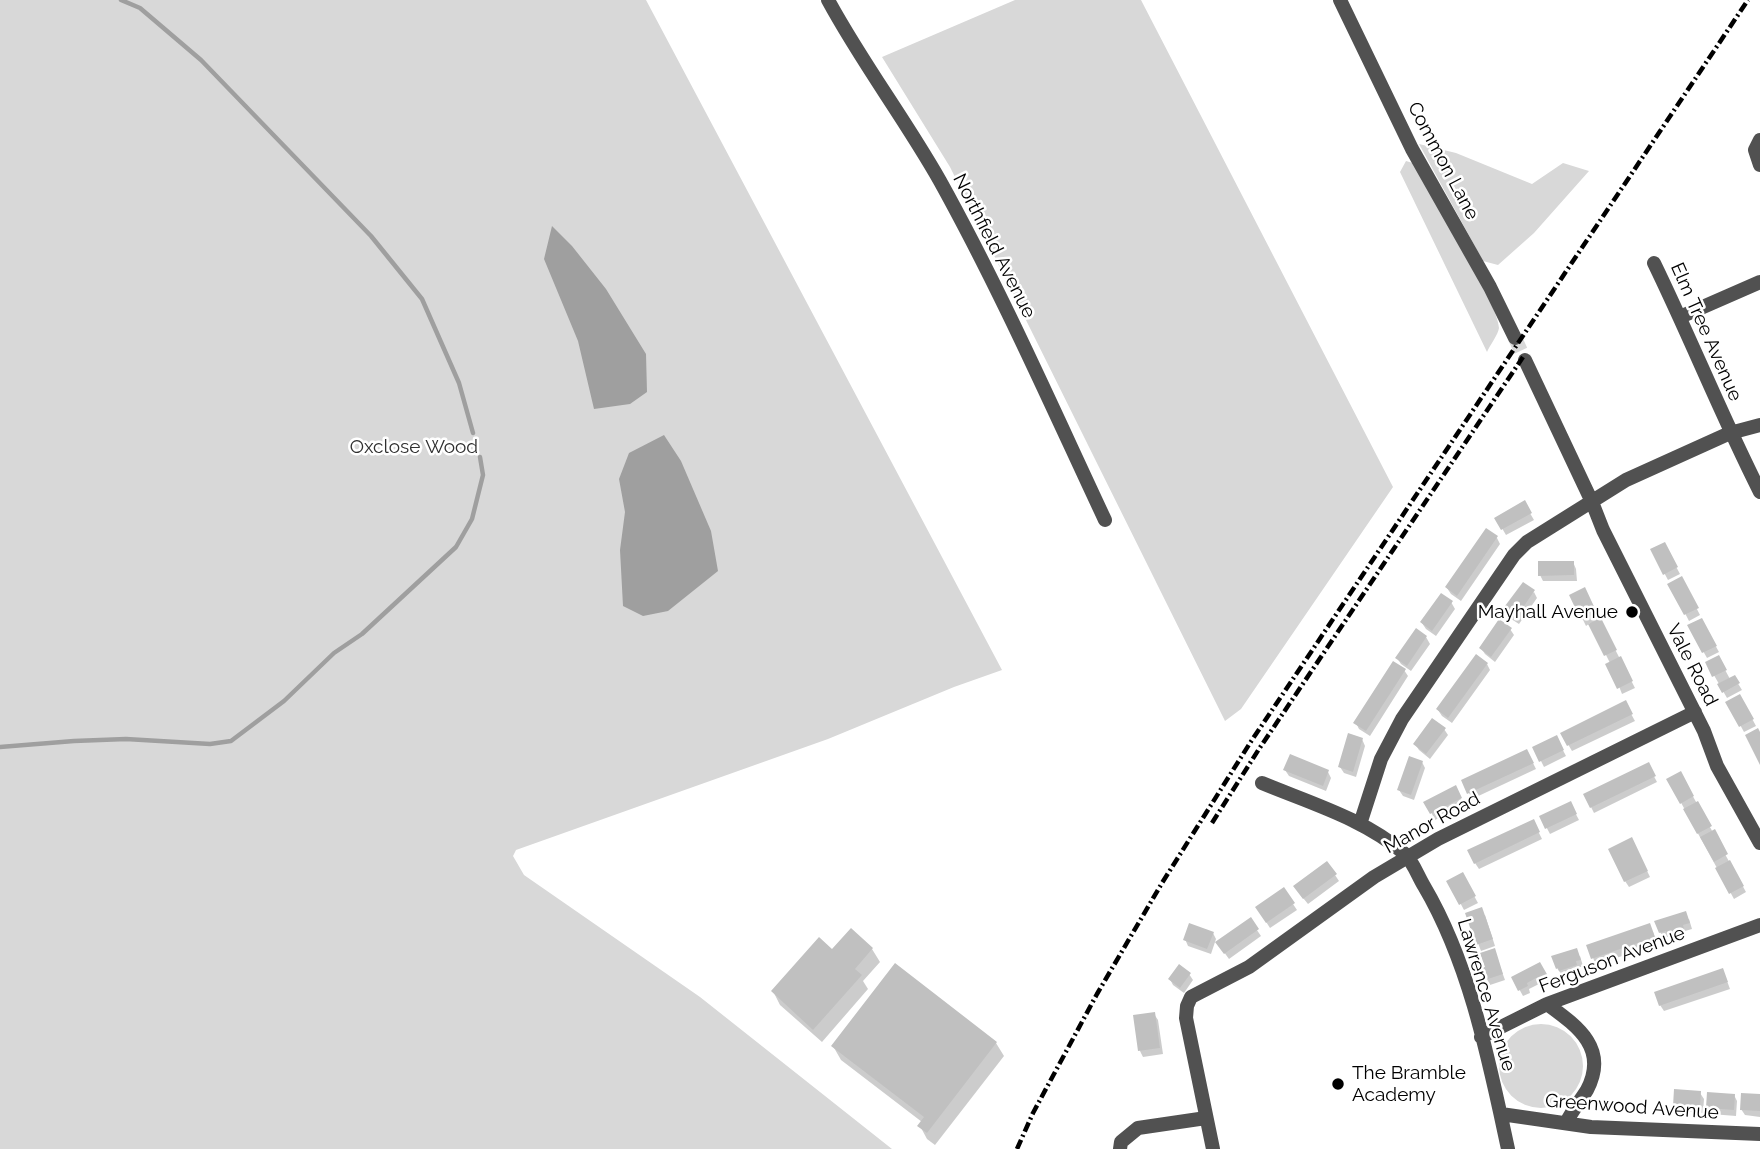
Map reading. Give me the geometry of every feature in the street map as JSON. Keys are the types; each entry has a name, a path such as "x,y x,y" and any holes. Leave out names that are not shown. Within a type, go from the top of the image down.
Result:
{"street":[{"name":"Northfield Avenue","path":"828,0 852,44 939,179 1000,298 1105,520"},
{"name":"Common Lane","path":"1340,0 1412,149 1490,287 1514,338"},
{"path":"1760,140 1755,150 1760,165"},
{"name":"Elm Tree Avenue","path":"1654,263 1730,433 1760,492"},
{"path":"1680,317 1760,282"},
{"name":"Vale Road","path":"1525,360 1615,554 1695,712 1716,763 1760,844"},
{"path":"1360,824 1381,759 1402,719 1514,555 1527,542 1626,480 1730,433 1760,425"},
{"name":"Manor Road","path":"1206,1118 1186,1018 1191,997 1249,967 1374,877 1408,856 1695,712"},
{"name":"Lawrence Avenue","path":"1262,783 1360,824 1408,856 1451,935 1481,1037 1508,1149"},
{"name":"Ferguson Avenue","path":"1481,1037 1547,1004 1760,925"},
{"path":"1547,1004 1588,1040 1594,1064 1585,1093 1566,1123"},
{"name":"Greenwood Avenue","path":"1501,1114 1591,1127 1760,1134"},
{"path":"1120,1149 1121,1142 1138,1128 1206,1118 1213,1149"}],"green space":[{"name":"Oxclose Wood","path":"0,0 646,0 1002,670 828,739 516,850 513,856 524,875 700,997 892,1149 0,1149"},
{"path":"1015,0 1141,0 1393,487 1241,709 1225,721 950,167 882,57"},
{"path":"1419,144 1456,153 1532,184 1563,163 1589,171 1534,233 1498,265 1483,261"},
{"path":"1406,161 1416,164 1488,297 1499,328 1487,352 1400,172"},
{"path":"1541,1024 1557,1027 1571,1036 1580,1050 1583,1066 1580,1082 1571,1096 1557,1105 1541,1108 1525,1105 1511,1096 1502,1082 1499,1066 1502,1050 1511,1036 1525,1027"}],"shaded area":[{"path":"552,226 572,246 606,289 646,354 647,392 630,404 594,409 578,341 544,259"},
{"path":"664,435 681,461 711,531 718,571 668,611 643,616 623,606 620,550 625,512 619,479 629,453"}],"building":[{"path":"1525,500 1532,513 1501,530 1494,518"},
{"path":"1486,528 1498,536 1457,596 1445,587"},
{"path":"1665,542 1678,567 1663,575 1650,549"},
{"path":"1538,561 1574,561 1574,575 1538,576"},
{"path":"1682,576 1699,608 1684,615 1667,584"},
{"path":"1523,582 1535,590 1515,619 1502,610"},
{"path":"1585,587 1597,613 1581,620 1569,595"},
{"path":"1441,593 1453,601 1432,631 1420,622"},
{"path":"1601,618 1617,650 1604,656 1588,624"},
{"path":"1702,618 1717,646 1702,653 1687,625"},
{"path":"1499,619 1512,628 1491,657 1479,648"},
{"path":"1416,628 1427,636 1407,666 1395,658"},
{"path":"1476,654 1488,663 1448,718 1436,709"},
{"path":"1719,655 1727,670 1712,677 1705,662"},
{"path":"1621,656 1633,681 1617,689 1605,664"},
{"path":"1393,661 1406,669 1366,731 1353,723"},
{"path":"1735,675 1740,683 1722,693 1717,684"},
{"path":"1740,694 1754,719 1739,727 1725,702"},
{"path":"1626,700 1633,714 1567,746 1560,733"},
{"path":"1432,718 1446,728 1426,754 1413,744"},
{"path":"1758,728 1760,732 1760,765 1745,735"},
{"path":"1348,733 1363,738 1353,772 1338,767"},
{"path":"1557,735 1564,750 1539,762 1532,747"},
{"path":"1527,749 1534,763 1467,794 1461,780"},
{"path":"1290,754 1329,770 1323,786 1283,770"},
{"path":"1409,756 1423,761 1411,795 1397,790"},
{"path":"1649,762 1656,776 1590,808 1583,794"},
{"path":"1681,771 1694,796 1680,804 1666,779"},
{"path":"1456,785 1462,798 1430,814 1423,802"},
{"path":"1571,801 1577,814 1545,829 1539,816"},
{"path":"1698,801 1712,826 1697,834 1683,809"},
{"path":"1534,819 1540,832 1474,864 1467,850"},
{"path":"1715,829 1728,854 1714,862 1700,837"},
{"path":"1632,837 1648,871 1624,882 1608,849"},
{"path":"1730,860 1744,886 1729,894 1715,868"},
{"path":"1327,861 1337,874 1303,899 1293,886"},
{"path":"1463,872 1476,896 1459,905 1446,881"},
{"path":"1284,887 1295,903 1266,923 1255,907"},
{"path":"1482,907 1493,939 1476,945 1465,913"},
{"path":"1686,911 1690,923 1683,925 1684,929 1667,934 1666,931 1659,933 1654,921"},
{"path":"1251,917 1259,929 1224,954 1215,942"},
{"path":"1189,923 1214,932 1207,949 1183,940"},
{"path":"1650,923 1655,937 1591,959 1586,945"},
{"path":"851,928 873,948 855,969 862,975 813,1030 771,991 819,937 832,949"},
{"path":"1495,948 1503,974 1485,980 1481,968 1485,967 1480,953"},
{"path":"1577,948 1581,960 1576,961 1577,965 1559,971 1556,969 1551,956"},
{"path":"1540,962 1548,976 1538,981 1536,978 1518,991 1511,977"},
{"path":"895,963 997,1042 927,1133 917,1126 924,1117 831,1046"},
{"path":"1179,964 1191,973 1180,988 1168,979"},
{"path":"1723,968 1728,982 1659,1006 1654,992"},
{"path":"1155,1012 1160,1048 1138,1051 1133,1015"},
{"path":"1674,1089 1701,1091 1700,1108 1673,1106"},
{"path":"1707,1092 1735,1094 1734,1110 1706,1108"},
{"path":"1741,1093 1760,1094 1760,1111 1740,1110"}],"waterway":[{"path":"121,0 140,8 201,60 371,236 422,299 459,383 473,433"},
{"path":"0,747 126,739 210,744 231,741 284,701 334,653 362,634 456,547 472,519 483,475 480,457"}],"tunnel":[{"path":"1515,338 1525,360"}],"railway":[{"path":"1017,1149 1033,1113 1097,994 1162,883 1250,743 1748,0"},
{"path":"1212,823 1523,357"}],"place":[{"name":"Mayhall Avenue","path":"1632,612"},
{"name":"The Bramble Academy","path":"1338,1084"}]}
